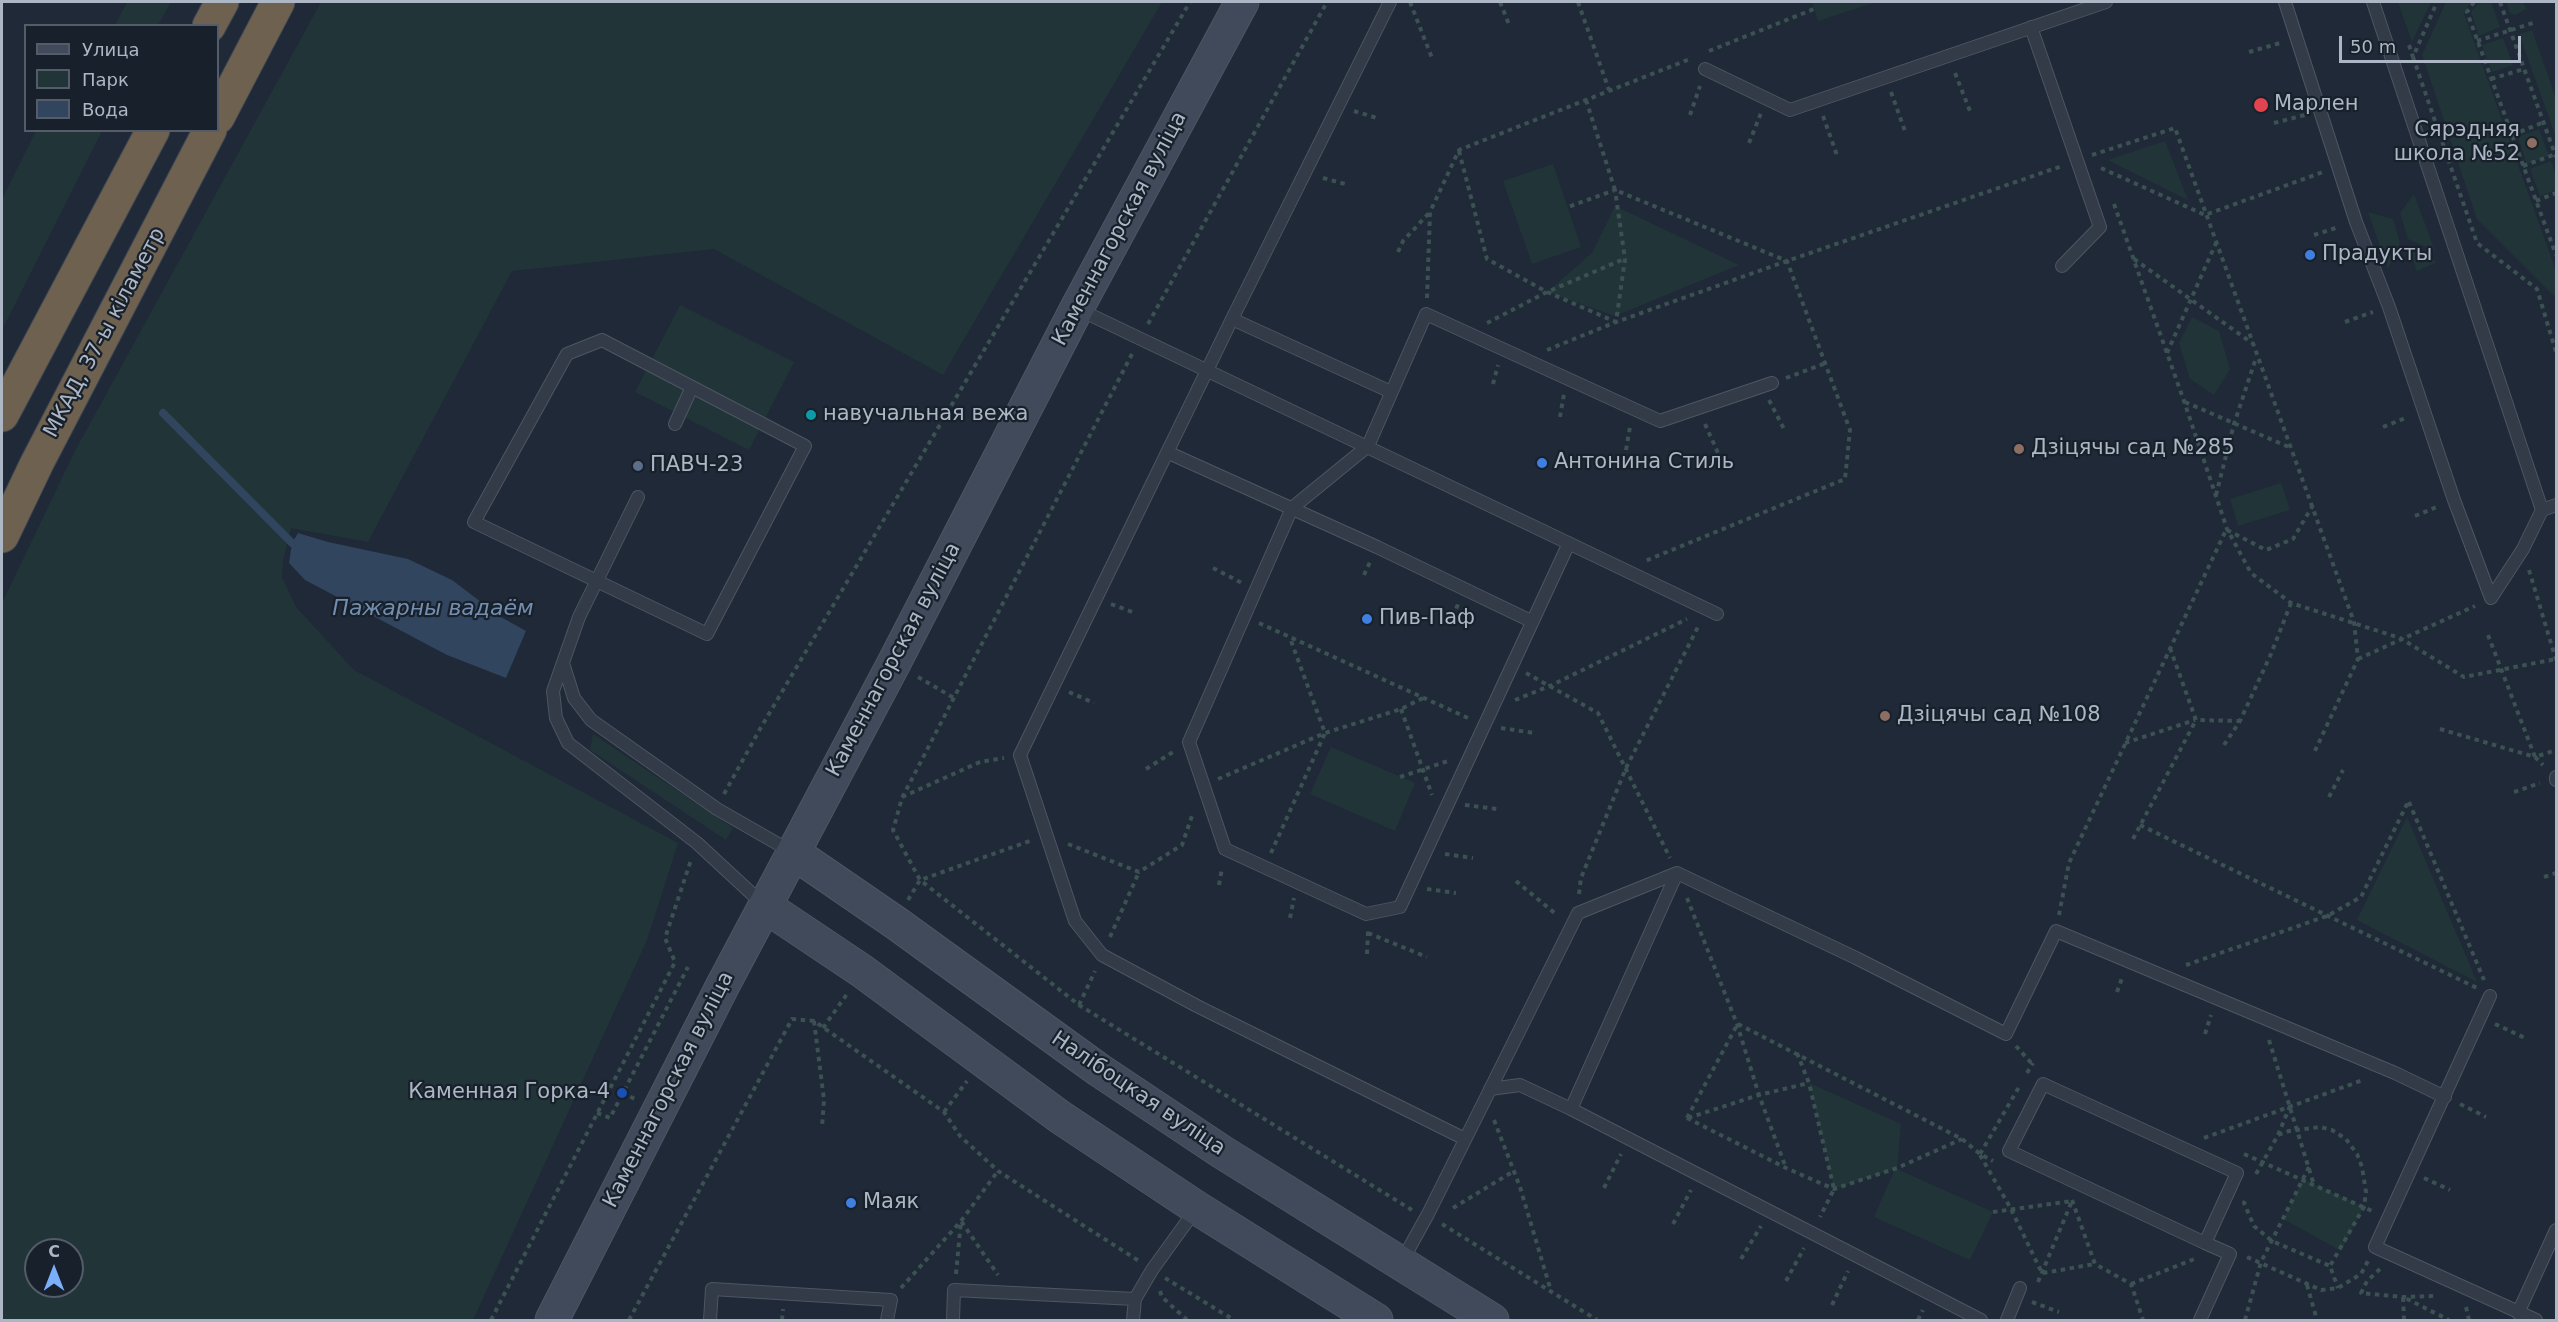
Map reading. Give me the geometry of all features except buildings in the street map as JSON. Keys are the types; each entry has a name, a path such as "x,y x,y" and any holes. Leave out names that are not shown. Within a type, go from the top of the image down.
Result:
{"highway":[{"path":"210,24 222,2"},
{"path":"219,115 278,2"},
{"path":"2,415 152,132"},
{"name":"МКАД, 37-ы кіламетр","path":"2,536 37,463 209,132"}],"main road":[{"name":"Каменнагорская вуліца","path":"552,1320 1077,308 1242,2"},
{"name":"Налібоцкая вуліца","path":"794,853 1099,1070 1400,1264 1492,1320"},
{"path":"765,906 862,971 1060,1117 1197,1208 1376,1320"}],"lane":[{"path":"1390,2 1232,319 1169,453 1020,755 1075,921 1102,955 1197,1006 1465,1139"},
{"path":"1706,69 1790,110 1948,54 2106,2"},
{"path":"2285,2 2356,222 2389,307 2454,500 2492,598"},
{"path":"2373,2 2542,510 2523,549 2492,598"},
{"path":"2031,27 2100,227 2062,266"},
{"path":"1077,308 1712,612"},
{"path":"1569,543 1400,907 1366,914 1225,849 1189,742 1292,508 1368,446 1426,314 1527,358 1660,421 1767,385"},
{"path":"1232,319 1391,392"},
{"path":"602,340 692,387 805,446 707,634 474,522 567,354 602,340"},
{"path":"675,424 692,387"},
{"path":"1169,453 1292,508 1531,621"},
{"path":"638,497 579,617 553,691 556,718 568,743 697,843 765,906"},
{"path":"2542,510 2556,506"},
{"path":"563,663 574,698 591,720 717,809 794,853"},
{"path":"1571,1109 1677,873"},
{"path":"1400,1264 1428,1214 1578,913 1677,873 1856,958 2006,1034 2056,931 2388,1070 2445,1097"},
{"path":"2490,996 2375,1246 2535,1320"},
{"path":"2200,1320 2230,1254 2205,1243 2010,1151 2043,1084 2237,1173 2205,1243"},
{"path":"1490,1089 1520,1085 1981,1320"},
{"path":"1133,1320 1135,1299 1152,1270 1197,1208"},
{"path":"2518,1313 2556,1230"},
{"path":"2007,1320 2020,1288"},
{"path":"710,1320 712,1289 891,1300 887,1320"},
{"path":"953,1320 954,1290 1135,1299"}],"path":[{"path":"717,809 760,729 1190,2"},
{"path":"1410,2 1432,58"},
{"path":"1500,2 1510,27"},
{"path":"1578,2 1609,90"},
{"path":"2413,57 2437,2"},
{"path":"2475,2 2467,12 2556,255"},
{"path":"2500,2 2556,155 2523,166"},
{"path":"1707,52 1814,9"},
{"path":"2477,41 2536,22"},
{"path":"2405,35 2477,243 2537,289 2556,352"},
{"path":"2249,52 2296,38"},
{"path":"1948,54 1970,111"},
{"path":"1398,252 1403,241 1430,212 1459,150 1696,56"},
{"path":"1690,115 1706,69"},
{"path":"2491,79 2524,69"},
{"path":"1885,77 1906,134"},
{"path":"1749,143 1767,98"},
{"path":"1586,100 1615,190 1625,259 1616,322"},
{"path":"1817,100 1838,158"},
{"path":"2274,123 2321,110"},
{"path":"2512,135 2544,122"},
{"path":"1527,358 1616,322 1787,261 2175,128 2354,622 2358,659 2313,755"},
{"path":"1459,150 1487,259 1547,292 1616,322"},
{"path":"2096,154 2105,180"},
{"path":"2101,168 2205,214 2339,167"},
{"path":"1306,173 1345,184"},
{"path":"1568,207 1615,190 1787,261 1850,430 1845,479 1625,569"},
{"path":"2536,201 2556,193"},
{"path":"2113,202 2184,401 2226,529 2251,573 2291,603 2400,638 2464,677 2501,672 2556,660 2523,549"},
{"path":"1426,314 1430,212"},
{"path":"2314,235 2356,222"},
{"path":"2167,353 2216,242"},
{"path":"2133,258 2190,301 2253,343"},
{"path":"1469,332 1547,292 1625,259"},
{"path":"2345,322 2389,307"},
{"path":"2216,495 2234,424 2257,357"},
{"path":"1784,429 1767,385 1826,363"},
{"path":"2184,401 2291,448"},
{"path":"1697,408 1718,453"},
{"path":"2383,427 2424,411"},
{"path":"2415,516 2454,500"},
{"path":"2226,529 2266,549 2293,539 2313,506"},
{"path":"2056,931 2069,863 2226,529"},
{"path":"1213,568 1256,590"},
{"path":"1096,598 1136,613"},
{"path":"2358,659 2492,598"},
{"path":"2224,745 2240,721 2271,654 2291,603"},
{"path":"1490,711 1712,612"},
{"path":"1578,913 1581,878 1626,768 1712,612"},
{"path":"1245,616 1483,725 1534,733"},
{"path":"2488,635 2535,757 2556,778 2514,792"},
{"path":"1265,868 1325,733 1290,638"},
{"path":"981,647 902,798 893,830 920,880 1079,1005 1412,1211 1428,1214"},
{"path":"2133,839 2196,720 2169,647"},
{"path":"894,663 954,698"},
{"path":"1511,665 1552,685 1598,713 1677,873 1737,1024 1759,1095 1786,1168"},
{"path":"1054,686 1094,703"},
{"path":"907,903 920,880 1046,835 1139,872 1182,845 1203,785 1325,733 1401,709 1423,698"},
{"path":"1401,709 1441,819"},
{"path":"2124,743 2196,720 2240,721"},
{"path":"2440,729 2535,757 2556,750"},
{"path":"1146,768 1189,742"},
{"path":"1400,777 1471,753"},
{"path":"902,798 980,762 1020,755"},
{"path":"2329,797 2343,770"},
{"path":"1448,802 1497,808"},
{"path":"2160,975 2327,916 2361,897 2408,802 2490,996"},
{"path":"2140,825 2490,996"},
{"path":"491,1320 675,962 664,938 697,843"},
{"path":"1426,851 1473,858"},
{"path":"2544,877 2556,873"},
{"path":"1516,881 1571,926"},
{"path":"1409,886 1456,893"},
{"path":"1366,914 1367,954"},
{"path":"1368,933 1427,957"},
{"path":"597,1113 610,1118 688,967"},
{"path":"823,1028 848,994"},
{"path":"2261,1017 2314,1186"},
{"path":"2482,1017 2525,1038"},
{"path":"629,1320 792,1019 814,1021 944,1112 960,1136 998,1171 1234,1320"},
{"path":"814,1021 824,1100 822,1126"},
{"path":"1737,1024 1962,1140 1980,1154 2000,1164"},
{"path":"1687,1118 1737,1024"},
{"path":"1797,1053 1809,1083 1834,1189"},
{"path":"944,1112 982,1060"},
{"path":"1980,1154 2033,1063"},
{"path":"2178,1147 2388,1070"},
{"path":"1687,1118 1759,1095 1809,1083"},
{"path":"2445,1097 2486,1117"},
{"path":"2253,1182 2261,1162 2278,1136 2290,1106"},
{"path":"1687,1118 1786,1168 1834,1189 1897,1168 1962,1140"},
{"path":"1489,1129 1494,1119 1514,1171 1551,1291"},
{"path":"2278,1136 2297,1129 2320,1126 2346,1139 2357,1154 2366,1179 2364,1207 2331,1266 2338,1288"},
{"path":"2205,1137 2214,1141"},
{"path":"1604,1188 1622,1152"},
{"path":"1980,1154 2011,1209 2042,1273"},
{"path":"2242,1154 2388,1218"},
{"path":"2244,1319 2261,1262 2309,1167"},
{"path":"891,1300 961,1221 998,1171"},
{"path":"1452,1201 1447,1211 1514,1171"},
{"path":"2410,1172 2450,1190"},
{"path":"2042,1273 2072,1200 2081,1184"},
{"path":"1673,1224 1692,1188"},
{"path":"2248,1193 2244,1203 2254,1226 2272,1241 2331,1266"},
{"path":"2062,1195 2072,1200 2095,1264"},
{"path":"1993,1212 2072,1200"},
{"path":"1443,1216 1439,1222 1597,1320"},
{"path":"954,1290 961,1221"},
{"path":"961,1221 1011,1293"},
{"path":"1742,1259 1761,1224"},
{"path":"2131,1284 2225,1247 2307,1285 2321,1290 2338,1288 2361,1274 2375,1246"},
{"path":"1786,1281 1804,1247"},
{"path":"2042,1273 2095,1264 2131,1284 2143,1320"},
{"path":"2387,1268 2378,1269 2367,1281 2361,1293 2403,1297 2446,1295"},
{"path":"1152,1270 1162,1298 1187,1320"},
{"path":"1832,1305 1849,1270"},
{"path":"2307,1285 2317,1320"},
{"path":"2403,1297 2404,1320"},
{"path":"2403,1297 2449,1320"},
{"path":"2030,1301 2059,1312"},
{"path":"1918,1320 1923,1310"}],"green space":[{"path":"127,2 171,2 159,24 116,24"},
{"path":"321,2 1162,2 943,375 714,249 512,271 368,542 291,528 283,560 282,577 296,607 354,670 678,843 647,940 473,1320 2,1320 2,603 75,451"},
{"path":"1812,2 1876,2 1818,21"},
{"path":"2398,2 2431,2 2412,42"},
{"path":"2446,2 2470,2 2464,14 2556,271 2555,297 2477,219 2422,55"},
{"path":"2479,2 2491,2 2500,27 2479,36 2471,12"},
{"path":"2506,2 2523,2 2526,9 2515,15 2509,12"},
{"path":"2532,30 2556,99 2556,137 2519,34"},
{"path":"2503,38 2513,65 2492,72 2482,45"},
{"path":"2539,129 2549,156 2527,164 2518,137"},
{"path":"36,132 101,132 2,330 2,199"},
{"path":"2165,141 2188,200 2108,160"},
{"path":"2551,161 2556,175 2556,190 2540,196 2530,169"},
{"path":"1553,164 1581,247 1532,264 1503,181"},
{"path":"2414,194 2435,251 2408,239 2400,213"},
{"path":"1615,206 1739,265 1615,316 1547,292 1592,253"},
{"path":"2368,212 2393,219 2400,243 2388,269"},
{"path":"2408,246 2437,262 2417,271"},
{"path":"680,305 794,362 749,450 635,392"},
{"path":"2192,317 2219,331 2230,369 2214,395 2190,379 2179,343"},
{"path":"2281,483 2290,510 2238,526 2230,499"},
{"path":"593,734 733,828 726,840 590,750"},
{"path":"1331,747 1415,783 1395,831 1310,794"},
{"path":"2407,817 2477,982 2357,920"},
{"path":"1809,1083 1901,1124 1897,1169 1993,1212 1970,1260 1874,1217 1895,1169 1834,1189"},
{"path":"2303,1179 2364,1207 2341,1251 2283,1219"}],"water":[{"name":"Пажарны вадаём","path":"298,533 328,542 408,559 452,580 501,617 526,631 506,678 447,655 305,580 289,563 292,543"}],"waterway":[{"path":"163,413 292,543"}],"place":[{"name":"Марлен","path":"2261,105"},
{"name":"Сярэдняя школа №52","path":"2532,143"},
{"name":"Прадукты","path":"2310,255"},
{"name":"навучальная вежа","path":"811,415"},
{"name":"Дзіцячы сад №285","path":"2019,449"},
{"name":"Антонина Стиль","path":"1542,463"},
{"name":"ПАВЧ-23","path":"638,466"},
{"name":"Пив-Паф","path":"1367,619"},
{"name":"Дзіцячы сад №108","path":"1885,716"},
{"name":"Каменная Горка-4","path":"622,1093"},
{"name":"Маяк","path":"851,1203"}]}
